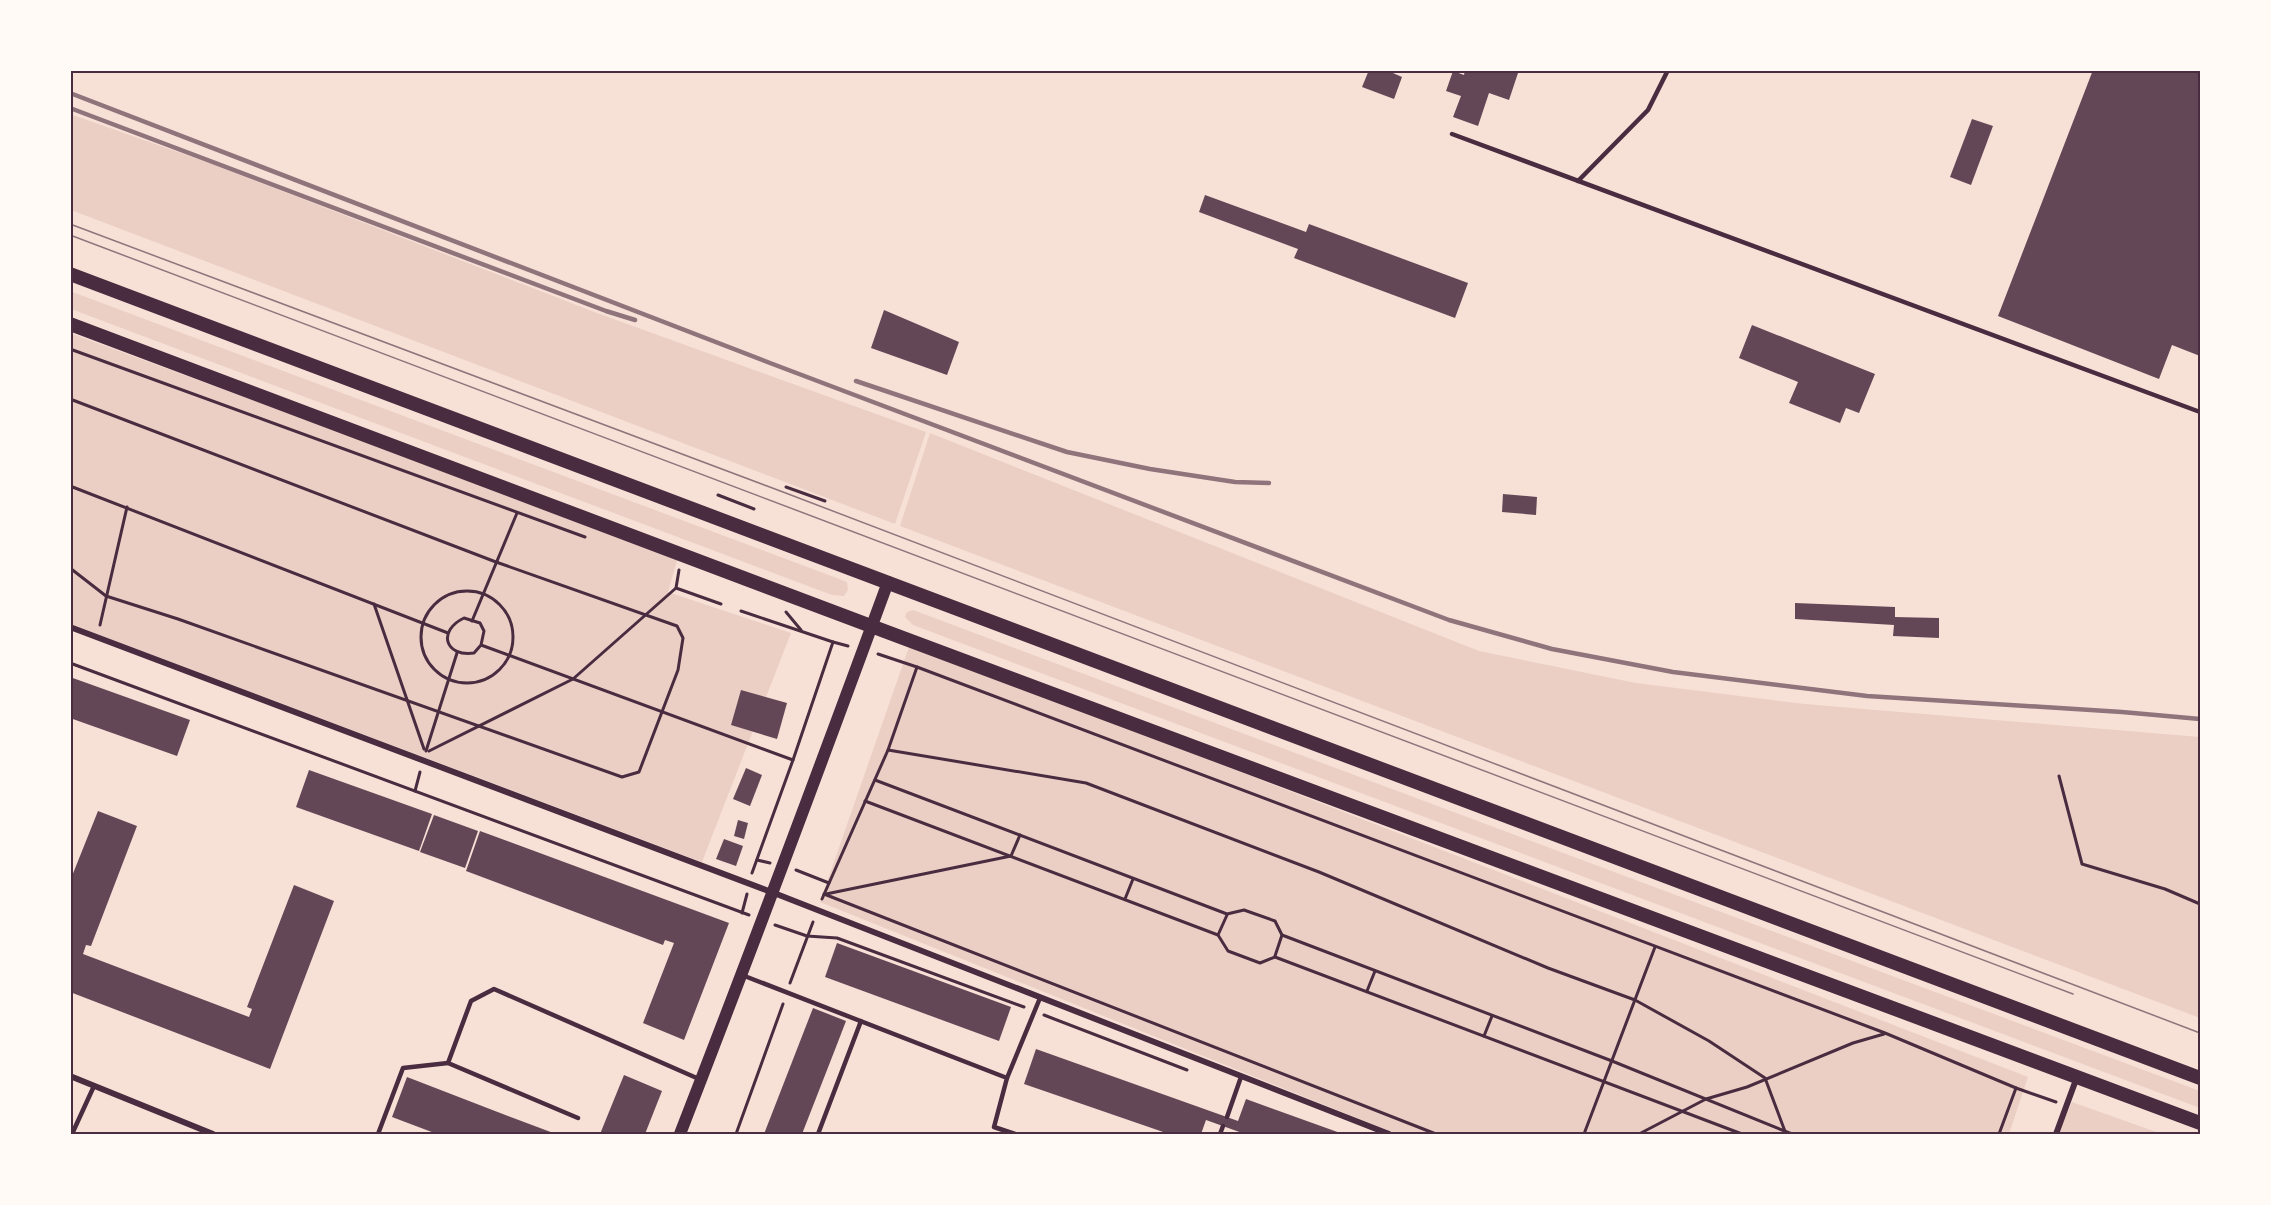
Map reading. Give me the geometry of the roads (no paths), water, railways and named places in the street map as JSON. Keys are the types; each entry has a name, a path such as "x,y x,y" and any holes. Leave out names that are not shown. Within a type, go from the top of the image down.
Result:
{"main road":[{"path":"70,273 2200,1078"},
{"path":"70,324 2200,1123"},
{"path":"680,1134 774,893 821,759 888,582"}],"street":[{"path":"70,627 774,893 1389,1134"},
{"path":"70,1076 213,1134"},
{"path":"2056,1134 2077,1076"}],"lane":[{"path":"1578,182 1648,110 1668,70"},
{"path":"1452,135 2200,412"},
{"path":"742,975 1007,1078"},
{"path":"448,1063 471,1001 494,989 701,1080"},
{"path":"1015,1134 994,1127 1007,1078 1040,998"},
{"path":"818,1134 861,1021"},
{"path":"378,1134 403,1068 448,1063 579,1118"},
{"path":"1227,1117 1241,1077"},
{"path":"72,1134 94,1086"},
{"path":"1220,1134 1223,1126"}],"tram line":[{"path":"70,224 783,492 2200,1033"},
{"path":"70,235 2073,994"}],"railway":[{"path":"70,93 770,363 1449,620 1552,649 1673,672 1867,696 2200,719"},
{"path":"70,108 635,320"},
{"path":"856,381 1067,452 1150,469 1235,482 1269,483"}]}
